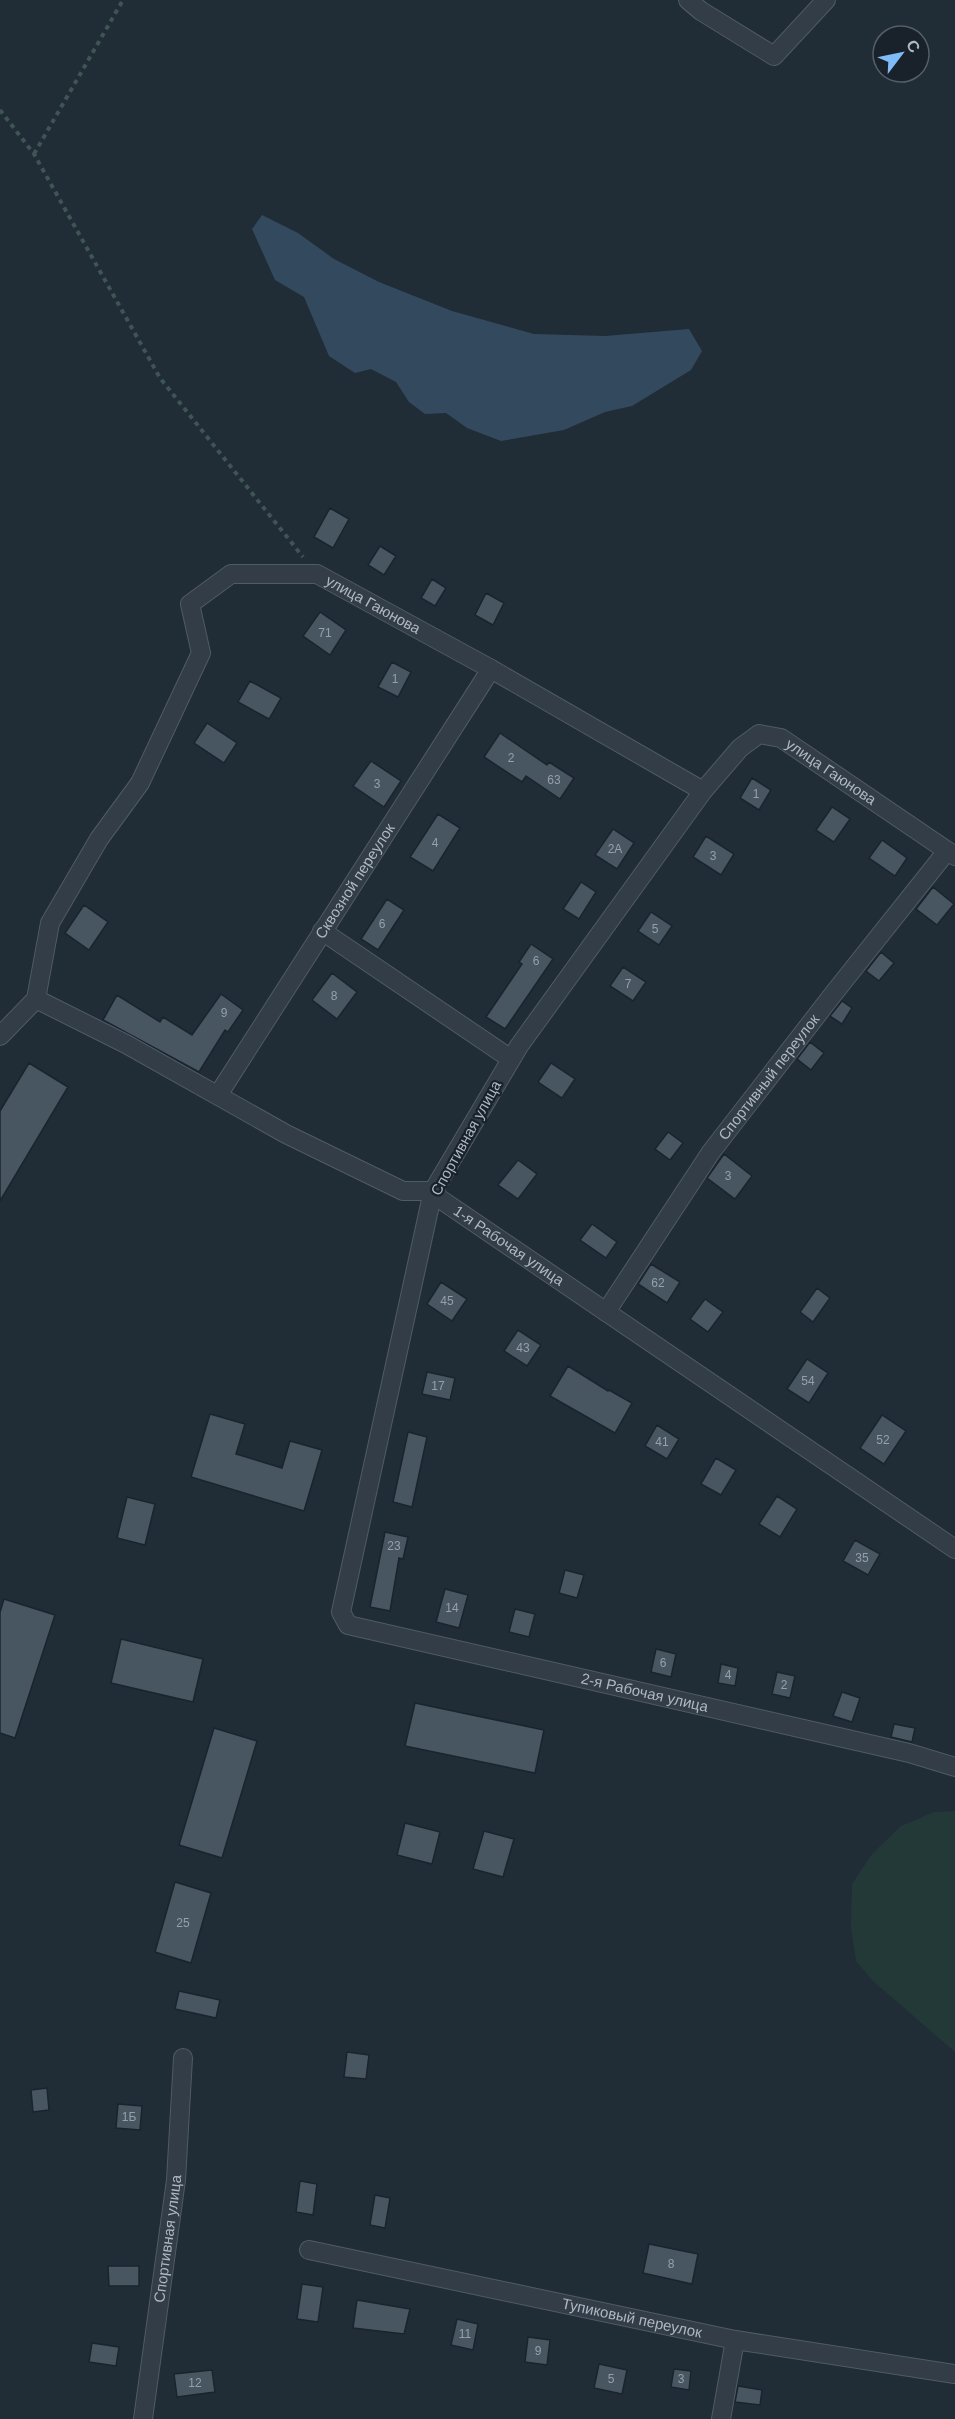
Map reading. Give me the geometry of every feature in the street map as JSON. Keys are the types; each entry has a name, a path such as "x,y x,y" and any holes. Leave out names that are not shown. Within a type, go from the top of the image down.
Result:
{"street":[{"path":"688,0 701,11 774,56 826,0"},
{"name":"улица Гаюнова","path":"36,999 50,923 99,840 140,783 201,653 190,604 231,574 317,574 491,669 703,790 741,748 759,734 781,738 951,853"},
{"name":"Сквозной переулок","path":"218,1095 491,669"},
{"name":"Спортивная улица","path":"340,1612 433,1191 511,1059 703,790"},
{"name":"Спортивный переулок","path":"606,1312 711,1152 834,993 951,853"},
{"path":"322,931 511,1059"},
{"path":"0,1036 36,999 126,1044 286,1134 403,1191 433,1191"},
{"name":"1-я Рабочая улица","path":"433,1191 440,1199 955,1549"},
{"name":"2-я Рабочая улица","path":"340,1612 348,1625 886,1748 955,1767"},
{"name":"Спортивная улица","path":"143,2419 176,2180 183,2058"},
{"name":"Тупиковый переулок","path":"309,2250 735,2340 955,2374"},
{"path":"721,2419 735,2340"}],"path":[{"path":"34,154 123,0"},
{"path":"0,110 34,154 160,378 317,574"}],"green space":[{"path":"955,1811 955,2052 873,1981 856,1961 851,1928 852,1884 872,1854 901,1826 934,1812"}],"water":[{"path":"262,215 298,233 334,259 379,282 452,311 534,334 605,336 689,329 702,351 691,370 632,406 605,412 564,430 501,441 467,428 446,413 425,414 409,402 396,382 371,369 355,373 329,356 304,297 275,280 252,229"}],"building":[{"path":"330,508 349,519 333,548 314,537"},
{"path":"380,546 396,556 384,575 368,565"},
{"path":"432,579 446,588 435,606 421,598"},
{"path":"486,593 504,603 493,625 475,615"},
{"path":"320,612 346,630 330,655 303,636"},
{"path":"392,662 411,672 398,697 378,687"},
{"path":"250,681 281,698 269,719 238,702"},
{"path":"207,723 237,743 224,763 194,743"},
{"path":"500,733 547,765 549,762 574,778 560,799 526,776 522,782 484,757"},
{"path":"371,761 401,781 384,807 353,786"},
{"path":"752,778 771,790 759,810 740,798"},
{"path":"832,807 850,819 834,842 816,830"},
{"path":"438,814 460,828 433,871 410,857"},
{"path":"613,829 634,843 617,869 595,855"},
{"path":"706,836 734,854 721,875 693,857"},
{"path":"882,840 907,858 895,876 869,858"},
{"path":"581,882 596,892 579,919 563,909"},
{"path":"933,887 954,904 937,925 916,909"},
{"path":"387,899 404,910 378,950 361,939"},
{"path":"84,905 108,922 89,950 65,933"},
{"path":"651,912 672,926 659,945 638,931"},
{"path":"531,944 553,959 505,1029 486,1017 522,964 519,962"},
{"path":"881,952 894,963 879,981 866,971"},
{"path":"623,967 646,982 633,1001 610,986"},
{"path":"332,973 357,992 337,1019 312,1000"},
{"path":"221,994 243,1010 228,1032 225,1030 199,1072 103,1020 117,995 160,1022 163,1017 192,1035"},
{"path":"842,1001 852,1008 842,1024 830,1016"},
{"path":"810,1042 824,1053 811,1070 797,1059"},
{"path":"29,1063 68,1087 0,1201 0,1111"},
{"path":"551,1063 575,1079 562,1098 538,1082"},
{"path":"668,1132 683,1143 670,1160 655,1149"},
{"path":"724,1154 752,1176 735,1199 707,1178"},
{"path":"518,1160 537,1174 518,1199 498,1185"},
{"path":"592,1224 617,1242 606,1258 580,1240"},
{"path":"651,1264 680,1282 667,1303 638,1284"},
{"path":"441,1282 467,1299 452,1321 427,1304"},
{"path":"817,1288 830,1298 813,1322 800,1312"},
{"path":"705,1299 723,1312 708,1332 690,1319"},
{"path":"518,1330 541,1345 527,1366 504,1351"},
{"path":"807,1359 828,1373 809,1403 787,1389"},
{"path":"568,1366 632,1403 615,1433 550,1396"},
{"path":"427,1372 455,1378 450,1400 422,1394"},
{"path":"210,1414 245,1424 236,1454 282,1468 290,1441 322,1450 304,1511 191,1477"},
{"path":"882,1415 906,1431 884,1464 860,1448"},
{"path":"657,1425 679,1439 667,1459 645,1446"},
{"path":"408,1432 427,1437 412,1507 393,1502"},
{"path":"716,1458 736,1470 721,1495 701,1484"},
{"path":"777,1496 797,1509 780,1537 759,1524"},
{"path":"127,1497 155,1504 145,1545 117,1538"},
{"path":"385,1532 408,1537 403,1559 399,1558 390,1611 370,1607"},
{"path":"855,1540 880,1554 868,1575 843,1561"},
{"path":"565,1570 584,1575 577,1598 559,1593"},
{"path":"445,1589 468,1595 459,1628 436,1622"},
{"path":"4,1599 55,1615 15,1738 0,1733 0,1612"},
{"path":"515,1609 535,1614 529,1637 509,1632"},
{"path":"121,1639 203,1659 193,1702 111,1683"},
{"path":"656,1649 676,1654 671,1677 651,1672"},
{"path":"721,1664 738,1668 735,1686 718,1683"},
{"path":"777,1672 795,1676 790,1698 772,1694"},
{"path":"842,1692 860,1698 852,1722 833,1716"},
{"path":"415,1703 544,1730 535,1773 405,1746"},
{"path":"894,1724 915,1728 912,1742 891,1737"},
{"path":"214,1728 257,1741 222,1858 179,1845"},
{"path":"405,1823 440,1832 432,1864 397,1855"},
{"path":"484,1831 514,1839 503,1877 473,1869"},
{"path":"175,1882 211,1893 191,1963 155,1952"},
{"path":"179,1991 220,2000 216,2018 175,2009"},
{"path":"347,2052 369,2055 366,2079 344,2077"},
{"path":"47,2088 49,2110 33,2112 31,2090"},
{"path":"118,2104 142,2106 140,2130 116,2128"},
{"path":"300,2181 317,2184 313,2215 296,2212"},
{"path":"375,2195 390,2198 385,2228 370,2225"},
{"path":"649,2244 698,2254 692,2284 643,2273"},
{"path":"108,2266 139,2266 139,2286 109,2286"},
{"path":"302,2284 323,2287 318,2322 297,2319"},
{"path":"357,2300 410,2309 404,2334 353,2328"},
{"path":"457,2319 478,2324 473,2350 451,2345"},
{"path":"528,2337 550,2340 547,2365 525,2362"},
{"path":"92,2343 119,2347 116,2366 89,2362"},
{"path":"599,2364 627,2370 622,2394 594,2388"},
{"path":"674,2369 691,2371 689,2390 671,2387"},
{"path":"212,2370 215,2392 177,2397 174,2374"},
{"path":"738,2386 762,2390 760,2405 735,2402"}]}
